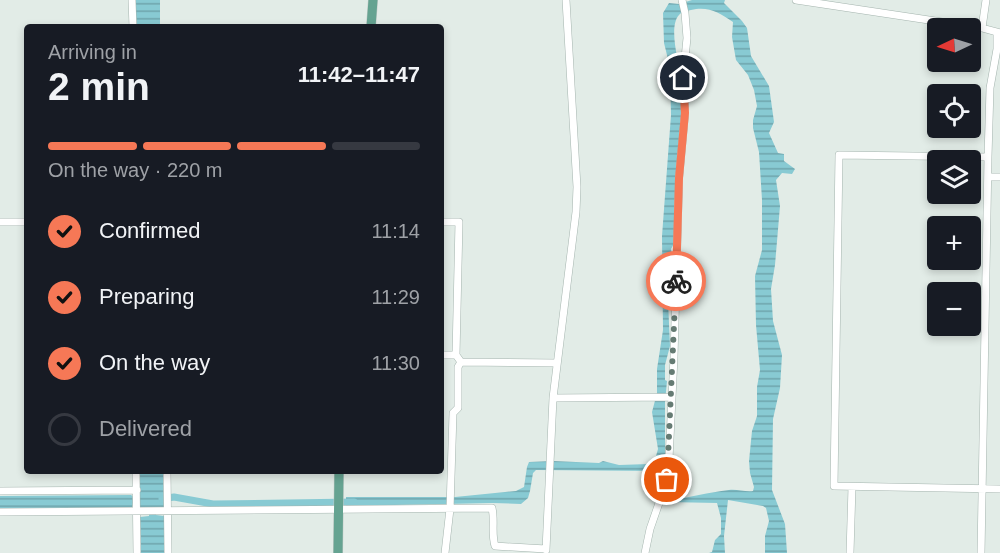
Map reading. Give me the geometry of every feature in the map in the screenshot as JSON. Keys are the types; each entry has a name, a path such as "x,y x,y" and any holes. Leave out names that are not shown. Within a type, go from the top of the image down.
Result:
{"main road":[{"path":"371,24 374,0"},
{"path":"338,553 339,474"}],"street":[{"path":"132,0 132,24"},
{"path":"0,512 492,508 495,546 546,551 553,398 576,212 577,187 566,0"},
{"path":"796,0 982,28 998,33 990,88 981,553"},
{"path":"847,8 851,0"},
{"path":"982,28 986,0"},
{"path":"645,553 650,529 667,480 679,178 685,113 683,78 687,38 682,1"},
{"path":"988,157 839,156 834,486 1000,489"},
{"path":"988,177 1000,177"},
{"path":"0,222 24,222"},
{"path":"444,222 459,222 458,408 453,413 450,508 445,553"},
{"path":"444,356 458,359 557,363"},
{"path":"553,398 670,397"},
{"path":"136,474 137,553"},
{"path":"167,474 168,553"},
{"path":"850,553 852,487"},
{"path":"0,491 136,492"}],"water":[{"path":"136,0 160,0 160,24 136,24"},
{"path":"692,0 725,0 724,3 747,28 751,56 769,86 774,122 769,133 778,153 784,154 784,161 795,169 792,174 782,173 776,180 780,206 771,289 773,321 782,355 780,388 773,419 772,490 785,524 787,553 765,553 765,536 769,521 766,508 763,506 728,500 724,536 725,553 709,553 712,552 715,540 721,534 721,518 717,503 668,502 668,500 721,491 753,491 754,487 749,461 752,431 757,416 757,387 760,370 755,276 762,250 759,152 753,128 757,106 748,75 736,60 732,37 733,22 718,13 703,9 682,13 674,28 681,77 682,118 675,201 675,242 671,249 672,283 668,301 670,346 665,365 665,380 667,381 665,454 659,471 536,470 533,473 528,498 521,504 346,506 346,497 455,497 516,491 524,487 529,462 599,463 603,461 619,465 649,464 656,456 658,449 652,412 657,393 657,369 663,330 662,236 671,115 670,67 664,43 663,13 669,3 679,4"},
{"path":"140,474 164,474 164,507 156,509 156,515 164,516 164,553 141,553 140,517 149,516 149,509 140,507"},
{"path":"131,495 134,497 132,508 0,510 0,496"}],"waterway":[{"path":"162,499 174,497 213,504 354,502"}],"way so far":[{"path":"667,480 676,281"}],"route":[{"path":"676,281 679,178 685,113 683,78"}]}
